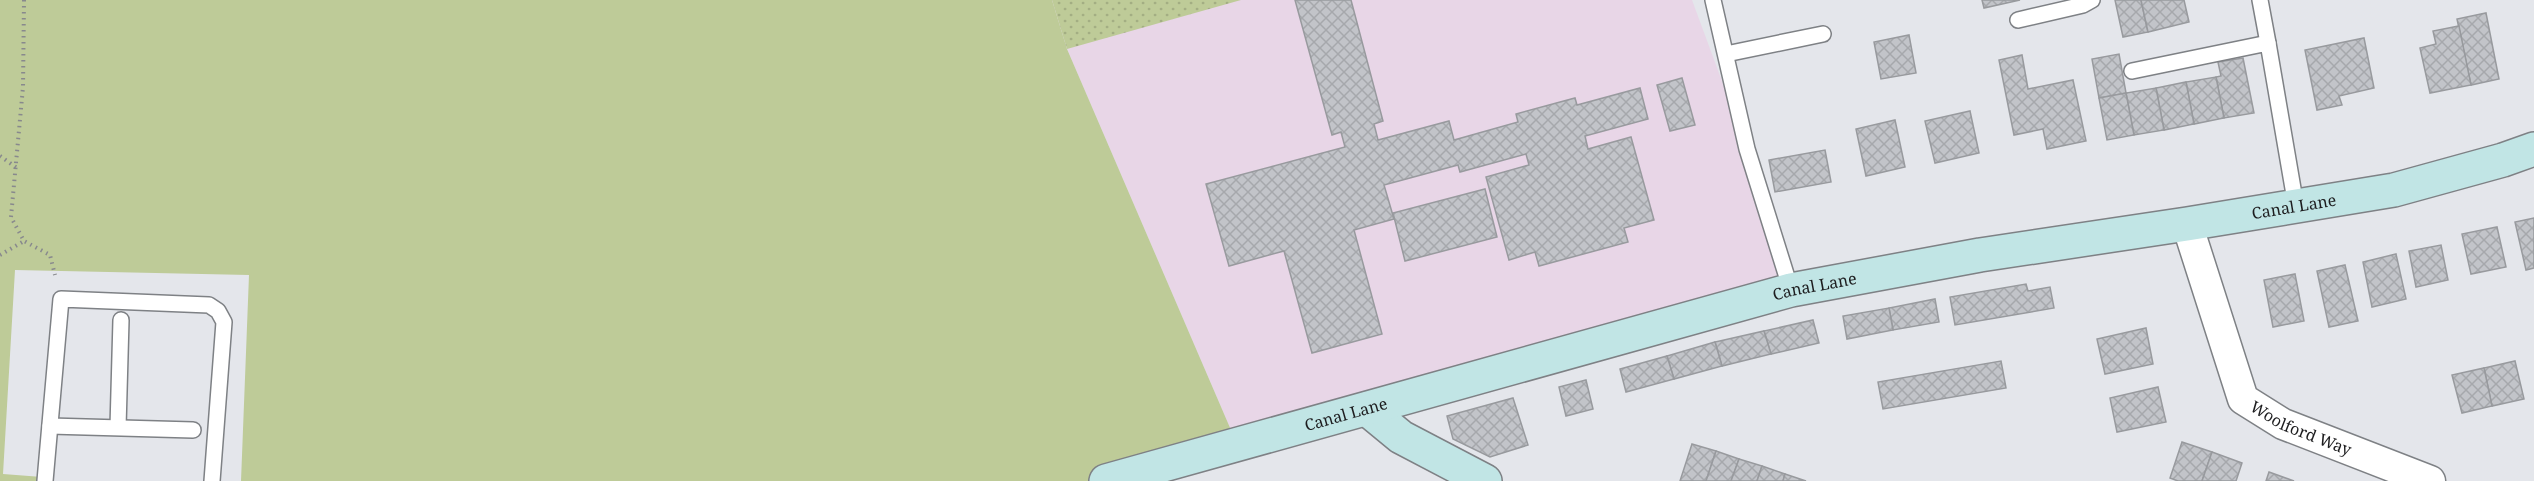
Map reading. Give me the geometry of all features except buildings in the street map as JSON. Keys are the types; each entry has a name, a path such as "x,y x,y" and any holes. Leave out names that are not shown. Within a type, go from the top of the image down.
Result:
{"street":[{"name":"Canal Lane","path":"1106,481 1791,290 1980,255 2394,190 2503,160 2534,149"},
{"name":"Woolford Way","path":"2187,224 2243,399 2283,424 2430,481"},
{"path":"1367,409 1401,437 1485,481"}],"lane":[{"path":"1713,0 1747,149 1791,290"},
{"path":"2018,20 2083,5 2092,0"},
{"path":"2260,0 2296,206"},
{"path":"1726,54 1823,34"},
{"path":"2132,71 2268,43"},
{"path":"45,481 61,299 209,305 218,311 224,322 212,481"},
{"path":"118,428 120,320"},
{"path":"50,426 193,430"}],"path":[{"path":"24,0 23,87 11,217 24,241 50,255 61,299"},
{"path":"0,156 17,168"},
{"path":"0,255 24,241"}],"shaded area":[{"path":"1052,0 1692,0 1747,149 1791,290 1237,444 1067,49"}],"green space":[{"path":"0,0 1052,0 1067,49 1237,444 1106,481 241,481 249,275 15,270 3,474 42,477 42,481 0,481"},
{"path":"1052,0 1241,0 1067,49"}]}
